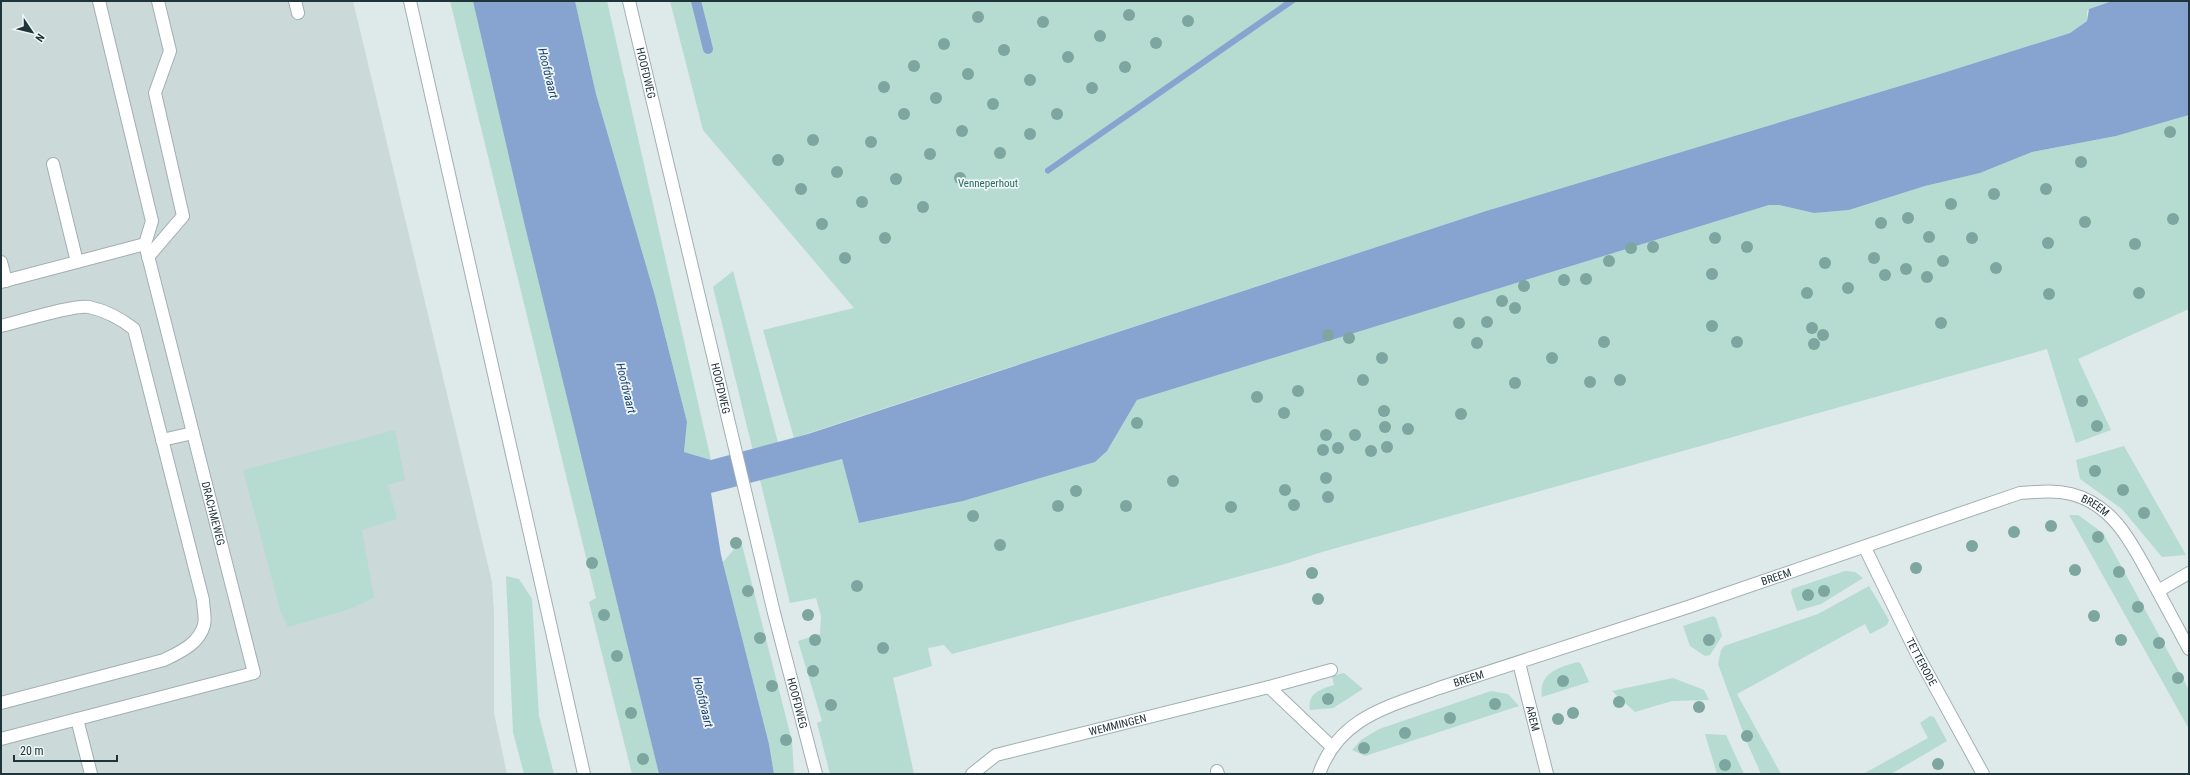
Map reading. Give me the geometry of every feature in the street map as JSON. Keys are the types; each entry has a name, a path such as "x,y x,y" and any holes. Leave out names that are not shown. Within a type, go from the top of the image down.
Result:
{"street":[{"path":"1,262 3,281 145,244 152,221 99,1"},
{"path":"148,257 183,216 155,93 170,51 158,1"},
{"path":"295,1 298,13"},
{"path":"410,1 584,774"},
{"name":"HOOFDWEG","path":"629,1 749,506 816,774"},
{"path":"53,164 77,262"},
{"name":"DRACHMEWEG","path":"1,738 254,673 145,244"},
{"path":"1,326 56,312 88,307 117,316 134,329 203,600 204,625 196,641 182,652 164,660 1,704"},
{"path":"162,440 193,433"},
{"name":"BREEM","path":"1319,774 1332,748 1352,726 1361,719 1439,688 1519,663 1865,548 2020,493 2059,492 2085,499 2097,505 2114,519 2125,532 2189,649"},
{"name":"TETTERODE","path":"1865,548 1916,652 1983,774"},
{"path":"2158,591 2189,573"},
{"name":"AREM","path":"1519,663 1547,774"},
{"name":"WEMMINGEN","path":"972,774 996,755 1269,687 1331,670"},
{"path":"1269,687 1332,748"},
{"path":"77,719 91,774"}],"shaded area":[{"path":"1,1 353,1 492,582 494,613 494,713 507,774 1,774"}],"green space":[{"path":"450,1 474,1 659,774 632,774 589,602 596,598"},
{"path":"575,1 607,1 711,460 684,452 687,422 655,296 596,94"},
{"name":"Venneperhout","path":"670,1 2112,1 2091,8 2087,11 2087,21 2070,33 1943,73 1486,211 794,438 763,330 854,308 703,130"},
{"path":"2189,115 2189,309 2078,359 2111,430 2076,443 2047,349 1322,552 1285,564 952,654 944,645 928,648 932,666 893,678 914,774 830,774 817,723 822,721 798,641 820,634 821,616 816,598 790,603 713,287 733,271 786,473 842,459 859,523 963,501 1095,462 1107,451 1137,400 1769,205 1779,205 1814,213 1849,210 1925,186 1980,173 2032,152 2116,136"},
{"path":"395,430 405,480 388,485 397,519 362,530 374,598 347,610 288,627 280,610 243,470"},
{"path":"2124,446 2186,555 2162,557 2122,509 2080,479 2076,460"},
{"path":"2069,515 2078,515 2103,533 2189,690 2189,729"},
{"path":"741,541 792,741 794,774 774,774 769,744 723,562"},
{"path":"1845,571 1855,572 1863,578 1821,604 1797,611 1791,593 1792,589"},
{"path":"506,576 519,579 532,599 539,716 554,774 524,774 513,732"},
{"path":"1869,586 1889,620 1887,625 1870,634 1865,624 1737,694 1781,774 1761,774 1746,740 1718,664 1721,650 1724,646 1818,614"},
{"path":"1713,616 1716,618 1722,636 1710,655 1705,656 1690,646 1683,626"},
{"path":"1578,662 1581,664 1589,682 1542,697 1543,682 1551,672"},
{"path":"1344,673 1363,689 1333,708 1310,710 1311,699 1313,696 1320,690 1334,685 1332,676"},
{"path":"1673,678 1704,690 1709,700 1672,701 1635,712 1612,691"},
{"path":"1491,691 1508,694 1519,706 1365,756 1352,750 1361,740 1379,729"},
{"path":"1930,716 1934,717 1947,741 1891,774 1863,774 1928,738 1920,723"},
{"path":"1705,734 1726,735 1744,774 1717,774"}],"water":[{"name":"Hoofdvaart","path":"473,1 575,1 596,94 655,296 687,422 684,452 711,460 808,434 1486,211 1943,73 2070,33 2087,21 2089,9 2112,1 2189,1 2189,115 2116,136 2032,152 1980,173 1925,186 1849,210 1814,213 1779,205 1769,205 1137,400 1107,451 1095,462 963,501 859,523 842,459 711,493 721,555 769,744 774,774 659,774 525,226"},
{"path":"1286,1 1297,1 1048,174 1045,172 1045,169"}],"waterway":[{"path":"696,1 708,49"}]}
